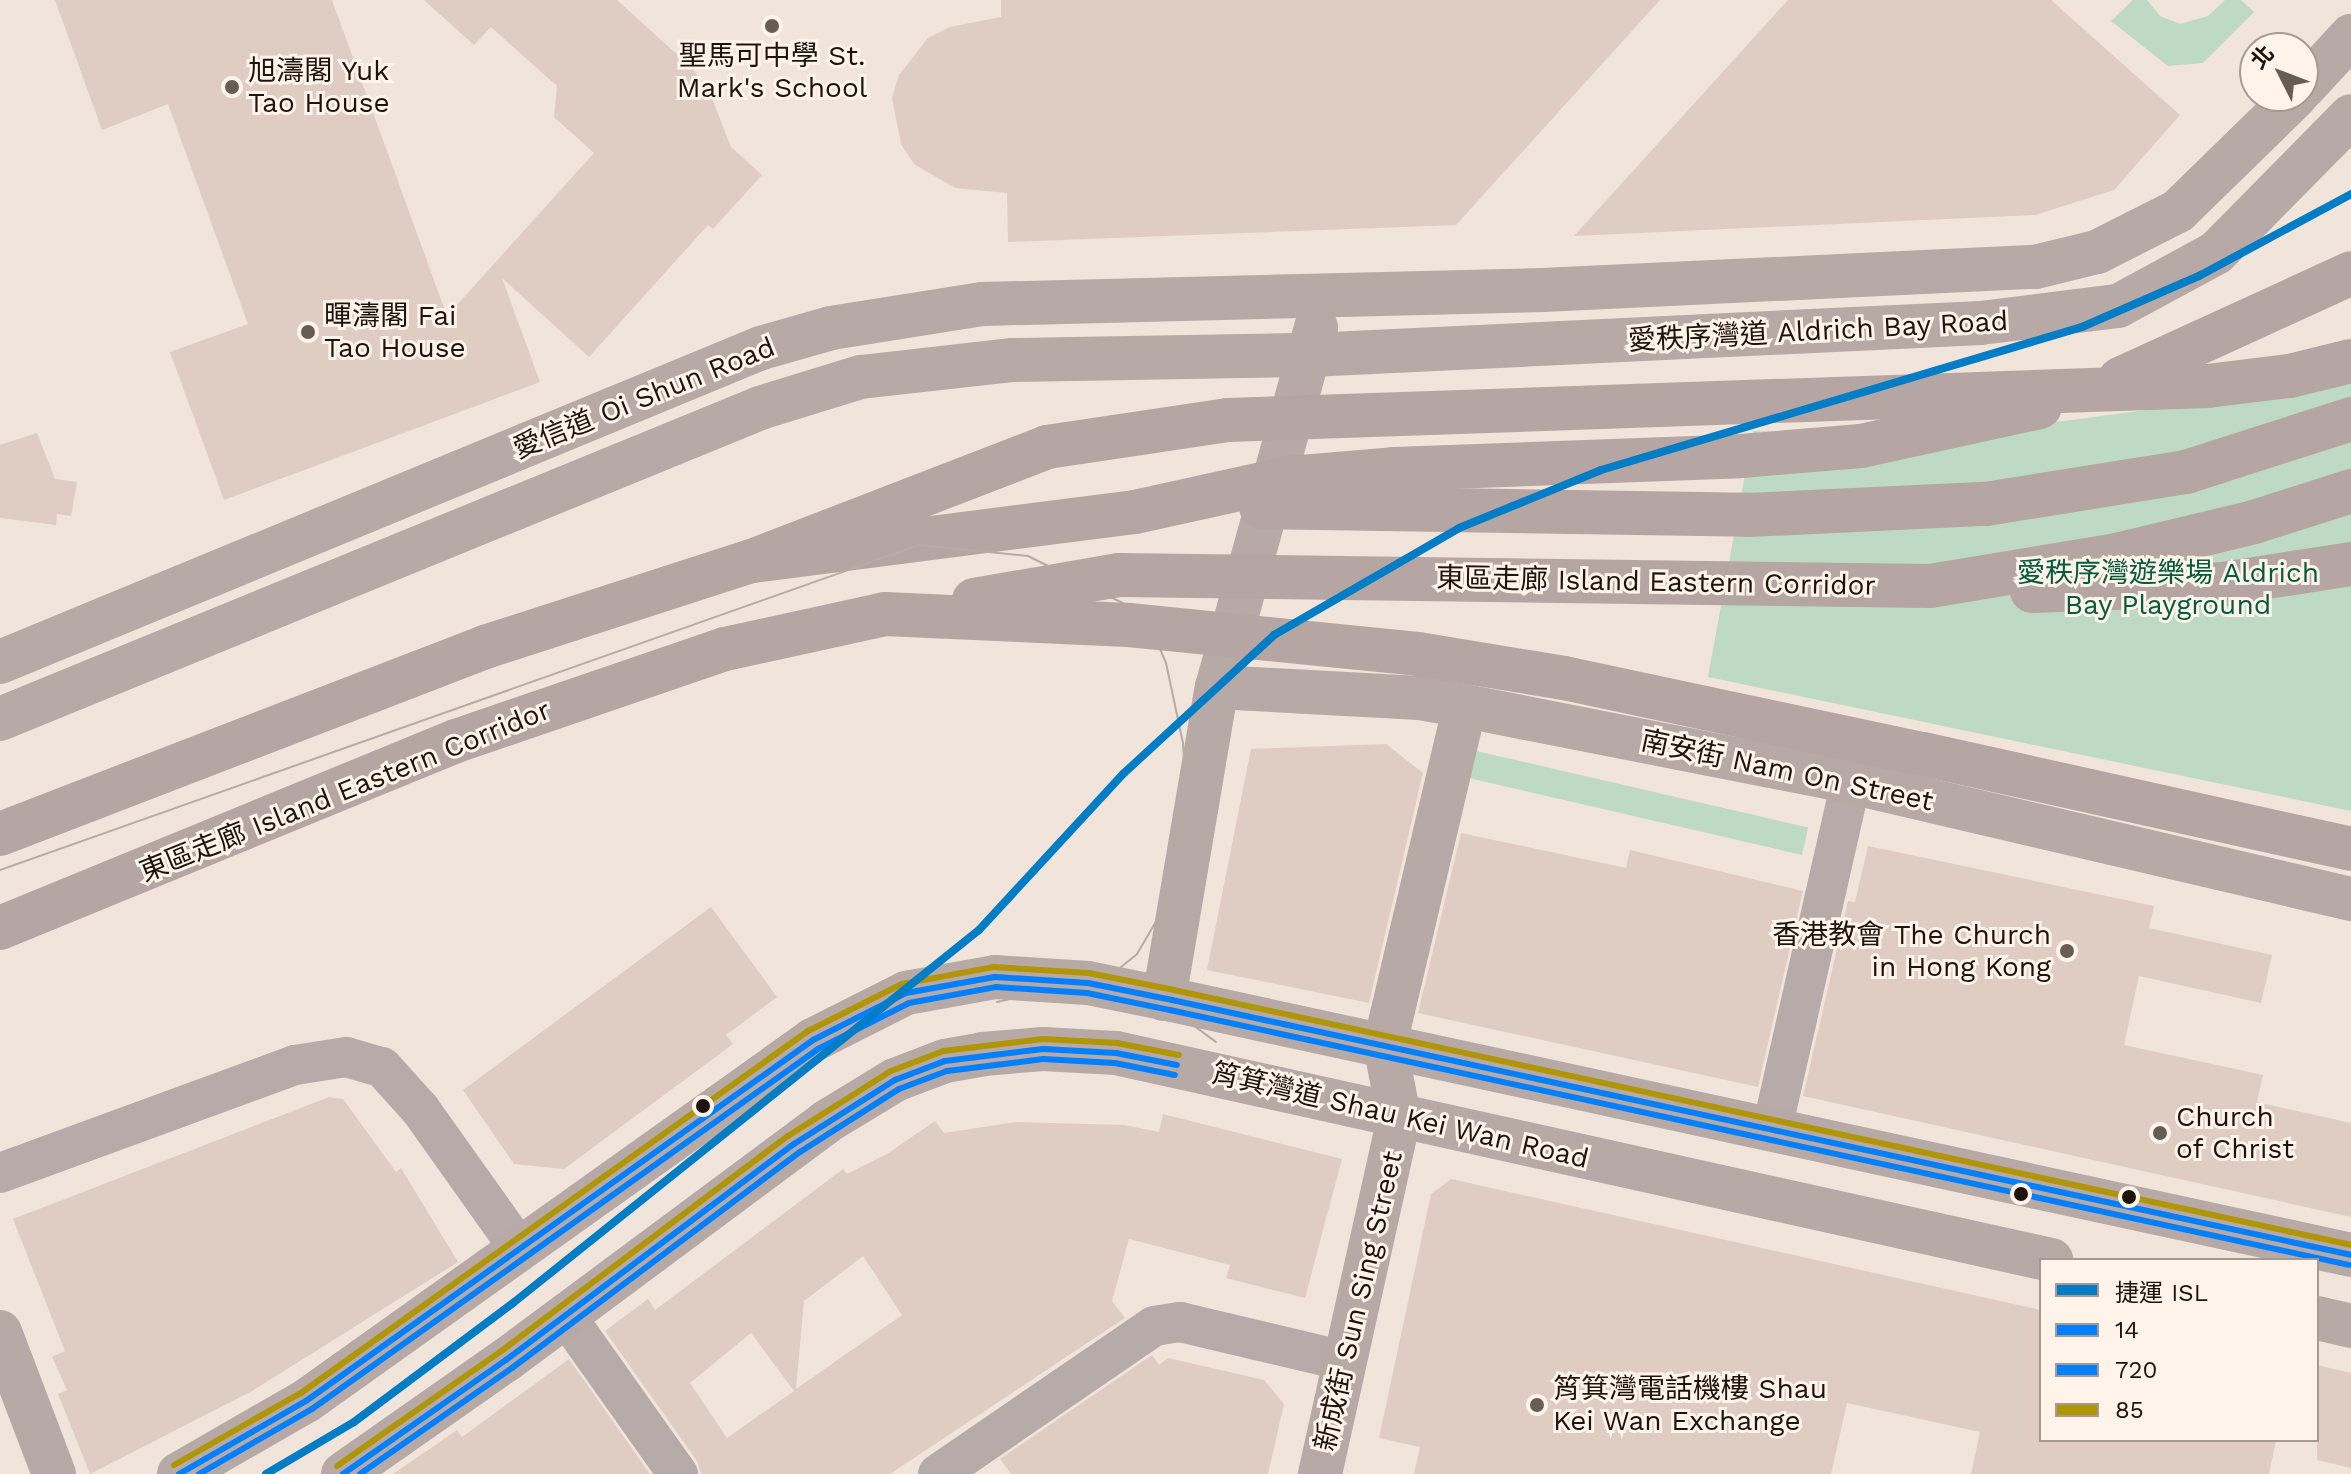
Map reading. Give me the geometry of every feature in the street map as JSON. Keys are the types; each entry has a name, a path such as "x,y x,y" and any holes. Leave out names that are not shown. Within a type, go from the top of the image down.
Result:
{"highway":[{"path":"752,561 1135,512 1290,478 1394,469 1741,456 1915,438 2088,391 2351,273"},
{"path":"0,834 485,647 752,561 1047,447 1228,420 2207,386 2290,376 2351,361"},
{"path":"1135,512 1347,506 1749,515 1986,504 2186,472 2351,419"},
{"name":"東區走廊 Island Eastern Corridor","path":"0,928 456,741 725,649 885,614 1119,575 1930,586 2117,555 2254,522 2351,491"},
{"path":"1930,586 2064,592 2223,584 2351,564"},
{"path":"885,614 1129,625 1418,654 1564,678 2351,849"}],"main road":[{"path":"2319,71 2351,36"},
{"name":"愛秩序灣道 Aldrich Bay Road","path":"1324,293 1543,290 2035,267 2097,252 2178,211 2280,112"},
{"name":"愛秩序灣道 Aldrich Bay Road","path":"1309,355 2011,322 2118,306 2216,253 2351,116"},
{"path":"1164,999 1217,687 1324,293"},
{"name":"愛信道 Oi Shun Road","path":"0,662 761,348 831,328 982,304 1324,293"},
{"name":"愛信道 Oi Shun Road","path":"0,719 813,390 954,363 1309,355"},
{"name":"南安街 Nam On Street","path":"1217,687 1420,698 1465,706 1851,782 2351,899"},
{"name":"新成街 Sun Sing Street","path":"1320,1474 1399,1117 1385,1044 1465,706"},
{"path":"179,1474 306,1401 518,1247 813,1040 906,993 995,977 1088,983 1385,1044 2351,1255"},
{"name":"筲箕灣道 Shau Kei Wan Road","path":"343,1474 566,1316 826,1122 895,1080 945,1061 1043,1049 1116,1053 2042,1258"},
{"path":"2319,1318 2351,1326"},
{"path":"0,1332 54,1474"}],"street":[{"path":"1772,1129 1851,782"},
{"path":"0,1173 295,1065 346,1057 382,1067 420,1109 518,1247"},
{"path":"566,1316 678,1474"},
{"path":"938,1474 1154,1326 1180,1322 1345,1361"}],"green space":[{"path":"2133,0 2147,0 2160,16 2180,24 2208,16 2225,0 2241,0 2254,12 2203,63 2168,66 2111,21"},
{"name":"愛秩序灣遊樂場 Aldrich Bay Playground","path":"2351,371 2351,811 1708,677 1753,431 1924,435 2197,403"},
{"path":"1472,750 1808,828 1802,855 1466,777"}],"building":[{"path":"55,0 332,0 447,316 594,153 554,117 557,86 491,27 474,45 424,0 617,0 692,68 710,93 731,147 762,175 713,229 708,225 589,357 502,278 540,382 224,500 170,352 248,324 168,104 102,130"},
{"path":"1001,0 1660,0 1456,225 1008,242 1007,193 955,188 914,164 901,144 892,98 899,75 928,38 950,27 1001,17"},
{"path":"1788,0 2051,0 2180,115 2114,190 2035,215 1574,236"},
{"path":"37,433 55,479 77,482 71,516 57,514 56,525 0,518 0,445"},
{"path":"1386,744 1423,773 1369,1003 1207,970 1251,749"},
{"path":"1461,833 1626,868 1630,850 1803,891 1758,1087 1418,1013"},
{"path":"1868,846 2154,906 2149,928 2272,955 2261,1003 2139,976 2124,1045 2263,1075 2257,1102 2351,1123 2351,1217 1803,1096 1848,901 1855,902"},
{"path":"711,907 777,997 726,1035 733,1044 564,1169 514,1164 463,1090"},
{"path":"329,1097 343,1099 396,1172 401,1168 458,1262 252,1391 90,1474 58,1394 67,1390 52,1357 65,1351 13,1219"},
{"path":"1163,1114 1342,1159 1305,1298 1226,1278 1230,1265 1129,1239 1112,1301 1125,1318 890,1474 701,1474 697,1461 605,1331 648,1299 655,1310 843,1169 847,1174 887,1154 935,1121 944,1133 1016,1122 1124,1125 1159,1132","holes":["863,1256 902,1315 796,1389 804,1301","751,1333 794,1391 727,1438 690,1383"]},
{"path":"1451,1179 2039,1310 2039,1442 2276,1442 2269,1474 1971,1474 1980,1432 1847,1403 1831,1474 1414,1474 1420,1447 1379,1438 1431,1194"},
{"path":"1152,1355 1159,1365 1168,1358 1264,1380 1284,1404 1268,1474 1011,1474 1000,1459"},
{"path":"569,1359 650,1474 393,1474 457,1430 462,1437"},
{"path":"2319,1365 2351,1373 2351,1468 2317,1460"}],"tram line":[{"path":"0,870 919,545 1028,556 1145,614 1166,663 1183,743 1186,794 1161,932 1162,979 1182,1017 1216,1042"},
{"path":"997,1002 1110,976 1137,954 1158,918"},
{"path":"0,1364 44,1474"}],"metro line":[{"name":"ISL","path":"266,1474 354,1422 513,1303 979,930 1123,774 1274,635 1459,528 1601,470 2082,327 2199,276 2351,194"}],"transit line":[{"name":"85","path":"174,1465 301,1393 808,1031 902,984 994,967 1089,973 1174,990 2351,1245"},
{"name":"14","path":"179,1474 306,1401 813,1040 906,993 995,977 1088,983 1172,1000 2351,1255"},
{"name":"720","path":"199,1474 312,1409 818,1049 909,1003 996,987 1087,993 1170,1010 2317,1258"},
{"name":"85","path":"337,1466 500,1352 788,1136 891,1071 943,1051 1043,1039 1117,1043 1179,1055"},
{"name":"14","path":"343,1474 506,1360 794,1144 895,1080 945,1061 1043,1049 1116,1053 1177,1065"},
{"name":"720","path":"360,1474 512,1368 800,1152 899,1089 947,1071 1043,1059 1115,1063 1175,1075"},
{"name":"720","path":"2319,1259 2349,1265"}],"place":[{"name":"聖馬可中學 St. Mark's School","path":"772,26"},
{"name":"旭濤閣 Yuk Tao House","path":"232,87"},
{"name":"暉濤閣 Fai Tao House","path":"308,332"},
{"name":"香港教會 The Church in Hong Kong","path":"2067,951"},
{"name":"Church of Christ","path":"2160,1133"},
{"name":"筲箕灣電話機樓 Shau Kei Wan Exchange","path":"1537,1405"}]}
